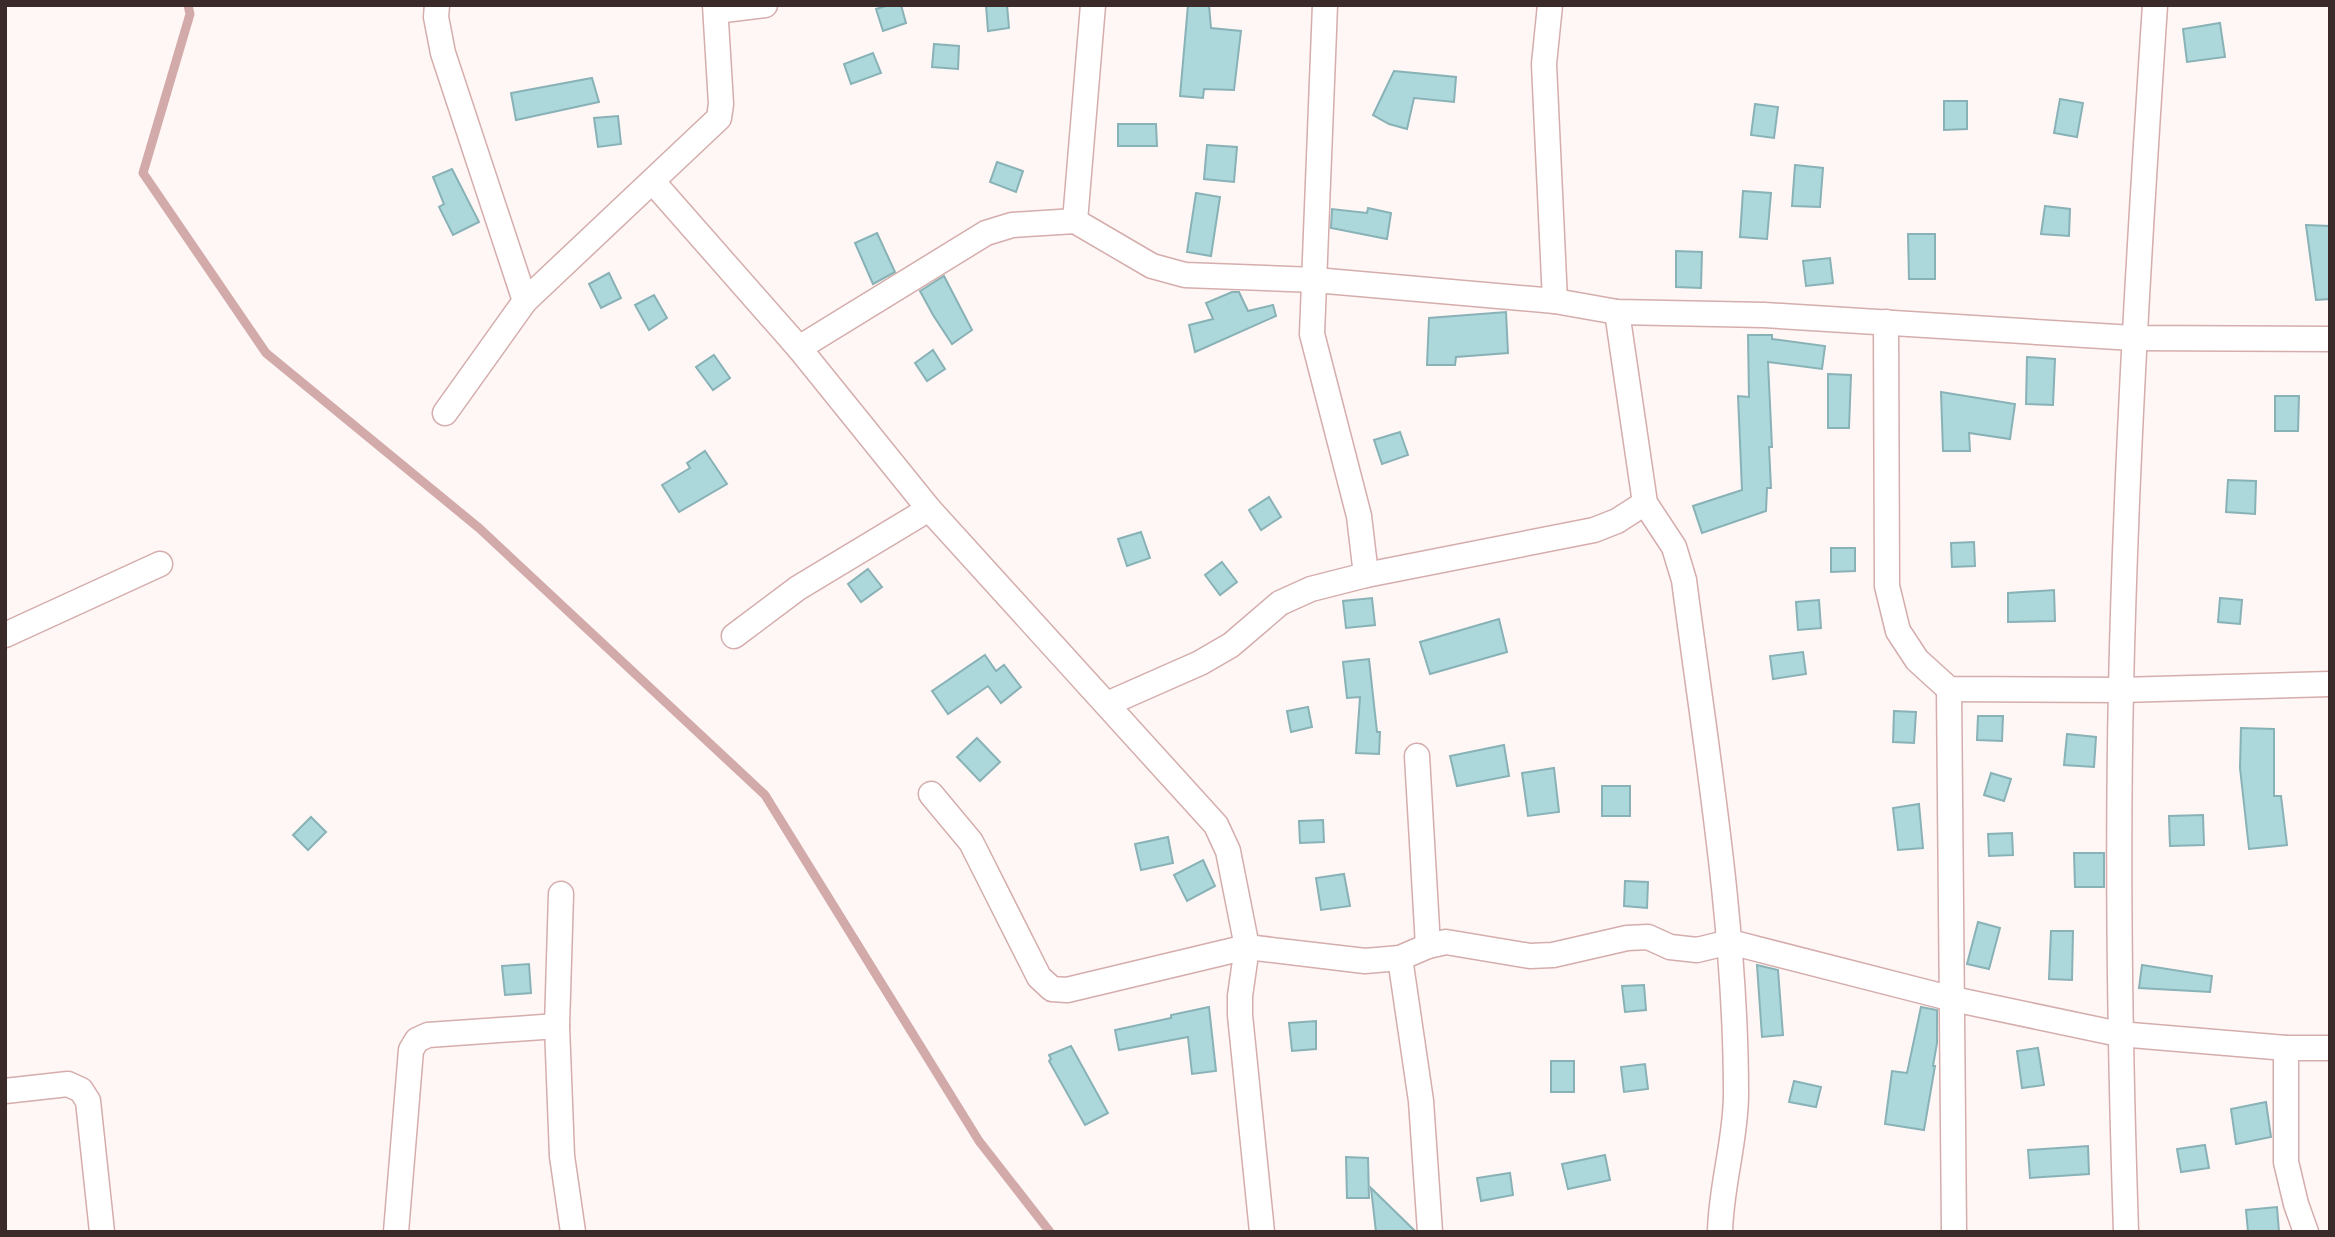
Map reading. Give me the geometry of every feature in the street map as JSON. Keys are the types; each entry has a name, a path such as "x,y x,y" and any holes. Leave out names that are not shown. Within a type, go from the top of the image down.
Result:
{"street":[{"path":"437,5 436,17 443,54 525,301"},
{"path":"446,413 525,301 719,118 721,104 715,8 765,5"},
{"path":"1075,220 1093,5"},
{"path":"1325,5 1312,334 1359,516 1366,575"},
{"path":"1549,5 1544,64 1555,301"},
{"path":"2126,1232 2119,1034 2120,690 2133,338 2155,5"},
{"path":"653,181 799,348 929,509 1216,825 1228,851 1247,947 1240,1015 1262,1232"},
{"path":"799,348 986,233 1013,225 1075,220 1152,266 1185,275 1315,280 1555,301 1617,312 1765,315 2133,338 2330,339"},
{"path":"1617,312 1645,503 1674,547 1684,580 1730,942 1736,1097 1720,1204 1720,1232"},
{"path":"1886,322 1887,586 1898,631 1917,660 1949,689 2120,690 2330,684"},
{"path":"1107,704 1200,663 1231,645 1280,603 1311,589 1366,575 1594,530 1617,521 1645,503"},
{"path":"734,636 798,588 929,509"},
{"path":"5,635 160,564"},
{"path":"1949,689 1954,1232"},
{"path":"1417,756 1428,946"},
{"path":"931,794 971,842 1039,977 1052,989 1067,990 1247,947 1365,961 1400,958 1428,946 1446,942 1530,956 1553,955 1627,938 1648,937 1670,947 1696,950 1730,942 1953,999 2119,1034 2286,1048 2330,1048"},
{"path":"561,894 557,1026 562,1156 573,1232"},
{"path":"1400,958 1421,1101 1430,1232"},
{"path":"396,1232 411,1050 417,1040 428,1035 557,1026"},
{"path":"2286,1048 2286,1162 2306,1232"},
{"path":"5,1091 68,1084 81,1090 88,1101 102,1232"}],"building":[{"path":"901,5 906,23 883,31 876,9"},
{"path":"986,5 1007,5 1009,28 988,31"},
{"path":"1188,5 1209,5 1211,28 1241,31 1234,90 1204,89 1203,98 1180,96"},
{"path":"2220,23 2225,57 2187,62 2183,29"},
{"path":"934,44 959,46 958,69 932,67"},
{"path":"873,53 881,73 851,84 844,64"},
{"path":"1394,71 1456,77 1454,102 1414,98 1407,129 1389,124 1373,115"},
{"path":"592,78 599,102 516,120 511,93"},
{"path":"2060,99 2083,103 2077,137 2054,133"},
{"path":"1944,101 1967,101 1967,129 1944,130"},
{"path":"1755,104 1778,107 1774,138 1751,135"},
{"path":"618,116 621,144 598,147 594,118"},
{"path":"1118,124 1156,124 1157,146 1118,146"},
{"path":"1207,145 1237,147 1234,182 1204,179"},
{"path":"997,162 1023,171 1016,192 990,182"},
{"path":"1795,165 1823,168 1820,207 1792,206"},
{"path":"452,169 479,222 453,235 439,207 444,204 433,177"},
{"path":"1743,191 1771,193 1767,239 1740,237"},
{"path":"1196,193 1220,197 1211,256 1187,252"},
{"path":"2045,206 2070,209 2069,236 2041,234"},
{"path":"1368,208 1391,213 1387,239 1331,228 1332,209 1367,213"},
{"path":"2306,225 2330,226 2330,299 2316,300"},
{"path":"877,233 895,272 873,284 855,243"},
{"path":"1908,234 1935,234 1935,279 1909,279"},
{"path":"1676,251 1702,252 1701,288 1676,287"},
{"path":"1830,258 1833,283 1806,286 1803,261"},
{"path":"609,273 621,298 601,308 589,284"},
{"path":"944,276 972,330 952,344 920,291"},
{"path":"1232,292 1239,292 1248,311 1273,305 1276,316 1195,352 1189,325 1213,319 1206,303"},
{"path":"654,295 667,318 649,330 635,305"},
{"path":"1506,312 1508,353 1456,357 1455,365 1427,365 1429,318"},
{"path":"1748,335 1772,335 1772,339 1825,346 1822,369 1768,362 1772,447 1769,447 1771,488 1767,488 1766,511 1702,533 1693,506 1742,490 1738,396 1749,397"},
{"path":"933,350 945,369 927,381 915,363"},
{"path":"714,355 730,378 713,390 696,367"},
{"path":"2027,357 2055,359 2053,405 2026,404"},
{"path":"1828,374 1851,375 1849,428 1828,428"},
{"path":"1941,392 2015,404 2010,439 1969,433 1970,451 1943,451"},
{"path":"2275,396 2299,396 2298,431 2275,431"},
{"path":"1400,432 1408,455 1382,464 1374,440"},
{"path":"705,451 727,484 679,512 662,485 690,468 687,463"},
{"path":"2228,480 2256,481 2255,514 2226,512"},
{"path":"1269,497 1281,517 1261,530 1249,510"},
{"path":"1141,532 1150,558 1127,566 1118,539"},
{"path":"1974,542 1975,566 1952,567 1951,543"},
{"path":"1831,548 1855,548 1855,571 1831,572"},
{"path":"1222,562 1237,582 1220,595 1205,575"},
{"path":"868,569 882,587 861,602 848,584"},
{"path":"2054,590 2055,621 2008,622 2008,593"},
{"path":"1372,598 1375,625 1346,628 1343,601"},
{"path":"2220,598 2242,600 2240,624 2218,622"},
{"path":"1819,600 1821,628 1798,630 1796,602"},
{"path":"1499,619 1507,652 1430,674 1420,642"},
{"path":"1803,652 1806,674 1773,679 1770,656"},
{"path":"985,655 996,671 1004,665 1021,687 1001,703 988,686 948,714 932,691"},
{"path":"1369,659 1377,732 1380,732 1379,754 1356,753 1360,697 1347,698 1343,662"},
{"path":"1308,707 1312,727 1291,732 1287,711"},
{"path":"1894,711 1916,712 1914,743 1893,742"},
{"path":"1978,716 2003,716 2002,741 1977,740"},
{"path":"2241,728 2274,729 2274,796 2281,796 2287,845 2249,849 2240,768"},
{"path":"2067,734 2096,737 2094,767 2064,765"},
{"path":"977,738 1000,762 980,781 957,757"},
{"path":"1504,745 1509,776 1457,786 1450,756"},
{"path":"1554,768 1559,812 1528,816 1522,773"},
{"path":"1991,773 2011,779 2004,801 1984,795"},
{"path":"1602,786 1630,786 1630,816 1602,816"},
{"path":"1919,804 1923,848 1898,850 1893,808"},
{"path":"2203,815 2204,845 2170,846 2169,816"},
{"path":"311,817 326,832 308,850 293,835"},
{"path":"1323,820 1324,842 1300,843 1299,821"},
{"path":"2012,833 2013,855 1989,856 1988,834"},
{"path":"1168,837 1173,863 1141,870 1135,844"},
{"path":"2074,853 2104,853 2104,887 2075,887"},
{"path":"1203,860 1215,886 1187,901 1174,875"},
{"path":"1344,874 1350,906 1321,910 1316,878"},
{"path":"1625,881 1648,882 1647,908 1624,906"},
{"path":"1978,922 2000,928 1989,969 1967,964"},
{"path":"2051,931 2073,931 2072,980 2049,979"},
{"path":"529,964 531,993 505,995 502,966"},
{"path":"1757,965 1778,970 1783,1035 1762,1037"},
{"path":"2142,965 2212,976 2210,992 2139,988"},
{"path":"1644,985 1646,1010 1625,1012 1622,986"},
{"path":"1209,1007 1216,1071 1192,1074 1188,1037 1119,1050 1115,1030"},
{"path":"1921,1007 1937,1010 1935,1066 1924,1130 1885,1124 1892,1071 1907,1073"},
{"path":"1316,1021 1316,1049 1292,1051 1289,1023"},
{"path":"1071,1046 1108,1113 1085,1125 1049,1061 1049,1055"},
{"path":"2038,1048 2044,1085 2022,1088 2017,1051"},
{"path":"1551,1061 1574,1061 1574,1092 1551,1092"},
{"path":"1645,1064 1648,1089 1624,1092 1621,1067"},
{"path":"1794,1081 1821,1087 1816,1107 1789,1102"},
{"path":"2266,1102 2271,1137 2236,1144 2231,1109"},
{"path":"2205,1145 2209,1168 2181,1172 2177,1149"},
{"path":"2088,1146 2089,1174 2030,1178 2028,1150"},
{"path":"1605,1155 1610,1180 1568,1189 1562,1164"},
{"path":"1346,1157 1368,1158 1369,1198 1347,1198"},
{"path":"1510,1173 1513,1195 1481,1201 1477,1178"},
{"path":"1371,1188 1415,1231 1415,1232 1376,1232"},
{"path":"2277,1207 2279,1232 2248,1232 2246,1210"}],"waterway":[{"path":"188,5 190,14 143,173 266,353 479,528 765,795 979,1141 1050,1232"}]}
